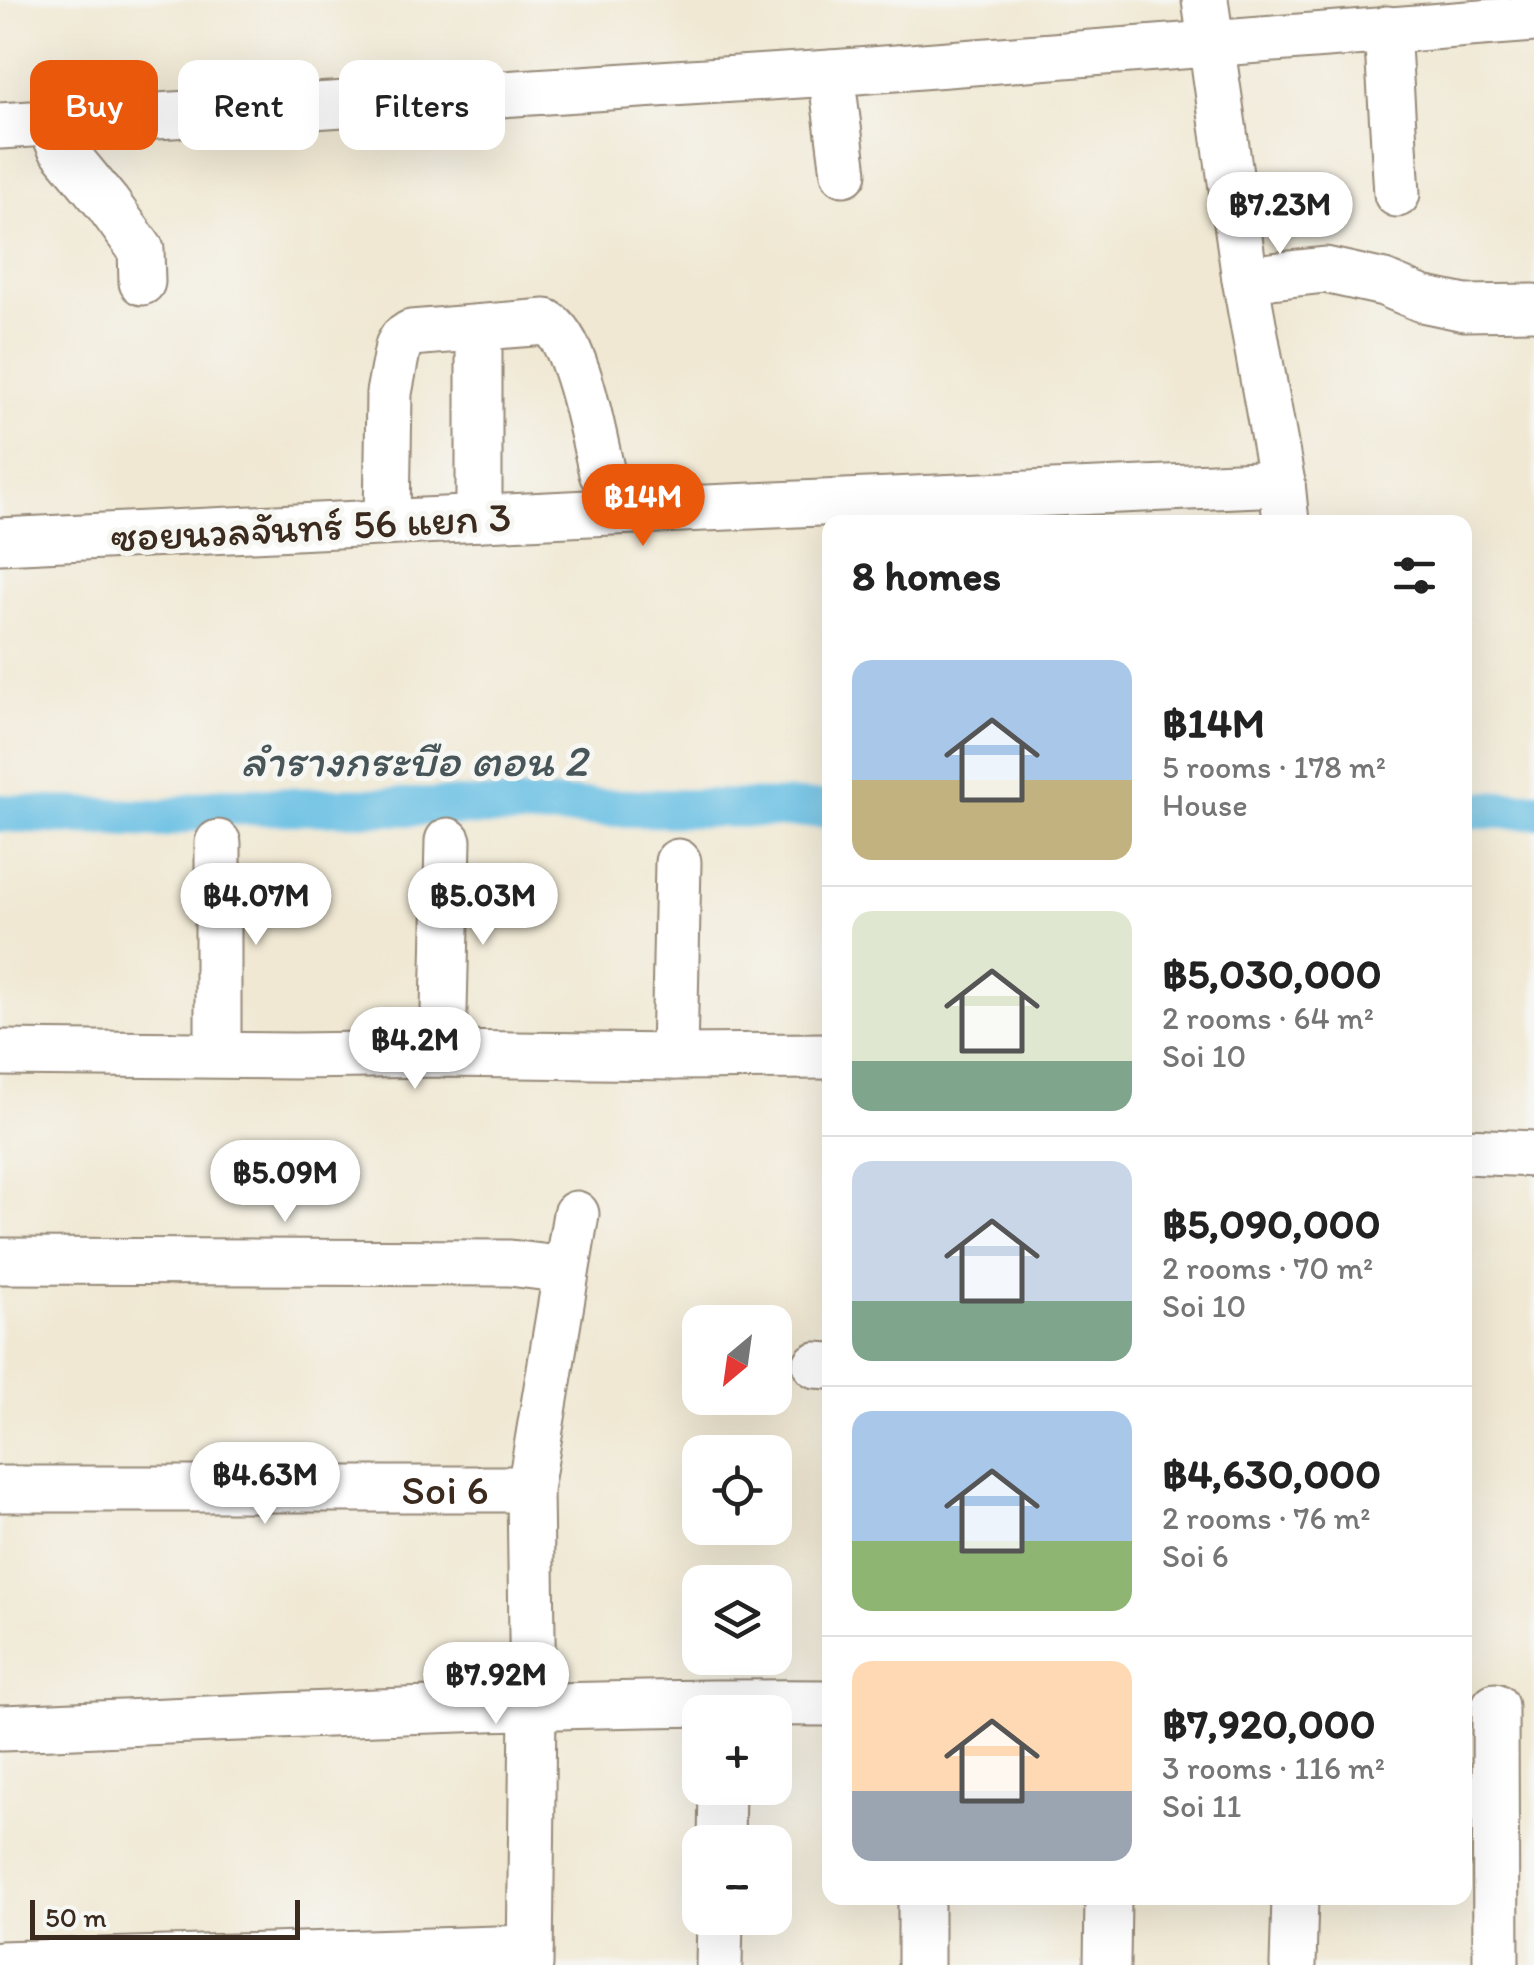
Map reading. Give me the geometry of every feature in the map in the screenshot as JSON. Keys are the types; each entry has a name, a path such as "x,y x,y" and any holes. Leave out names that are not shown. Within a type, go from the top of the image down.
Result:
{"street":[{"path":"158,115 831,72 1209,21 1387,29 1534,19"},
{"path":"1209,21 1245,279 1284,503"},
{"path":"1387,29 1397,194"},
{"path":"831,72 844,173"},
{"path":"0,126 30,124"},
{"path":"63,150 142,250 142,282"},
{"path":"1245,279 1325,270 1465,308 1534,307"},
{"path":"387,520 389,393 398,346 411,333 546,322 558,330 574,362 602,473"},
{"path":"479,328 480,518"},
{"name":"ซอยนวลจันทร์ 56 แยก 3","path":"0,541 387,520 1284,503"},
{"path":"442,1054 448,840"},
{"path":"218,842 218,1054"},
{"path":"674,1058 678,862"},
{"path":"0,1053 822,1056"},
{"path":"1472,1151 1534,1154"},
{"path":"0,1964 530,1956 534,1708 530,1490 576,1214"},
{"path":"0,1262 510,1263 565,1270"},
{"name":"Soi 6","path":"0,1489 530,1490"},
{"path":"792,1704 822,1703"},
{"path":"1496,1965 1498,1706"},
{"path":"0,1728 534,1708 682,1707"},
{"path":"921,1905 922,1965"},
{"path":"1107,1965 1108,1905"},
{"path":"1293,1965 1295,1905"},
{"path":"719,1965 720,1935"}],"waterway":[{"name":"ลำรางกระบือ ตอน 2","path":"0,813 162,819 221,806 822,809"},
{"name":"ลำรางกระบือ ตอน 2","path":"1472,810 1534,810"}]}
